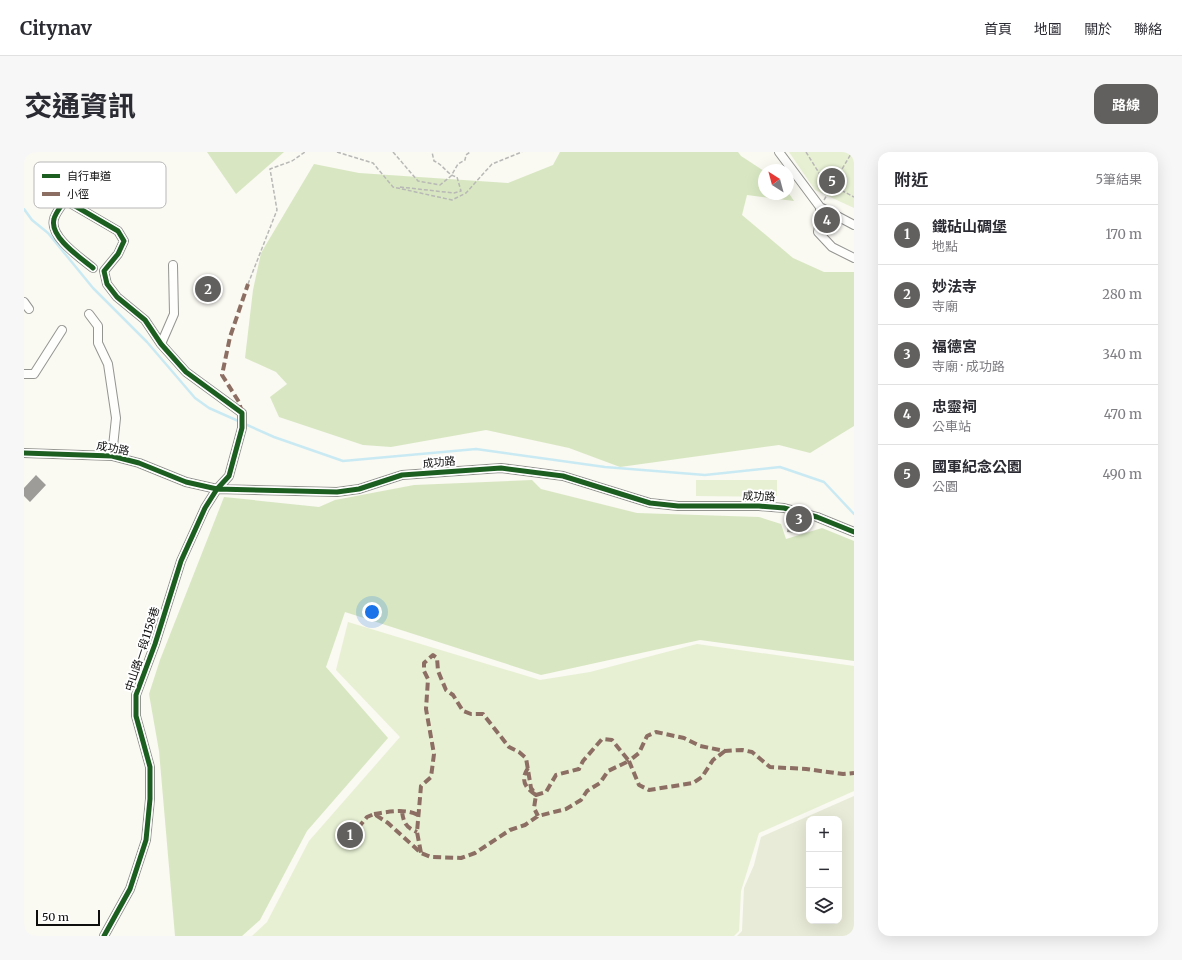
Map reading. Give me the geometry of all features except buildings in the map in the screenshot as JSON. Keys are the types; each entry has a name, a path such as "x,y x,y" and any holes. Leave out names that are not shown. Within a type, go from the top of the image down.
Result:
{"street":[{"path":"779,152 820,207 854,226"},
{"path":"820,207 818,232 832,247 854,258"},
{"path":"60,208 54,218 53,226 67,248 93,268"},
{"path":"79,208 118,231 124,241 118,254 104,271 107,284 117,297 145,320 161,344"},
{"path":"161,344 174,314 173,265"},
{"path":"89,314 98,326 98,343 108,364 116,418 112,456"},
{"path":"24,374 34,374 62,330"},
{"name":"中山路一段1158巷","path":"104,936 130,889 146,840 150,799 150,767 136,716 136,695 155,644 181,561 205,508 217,489 229,476 242,423 242,413 186,372 161,344"},
{"name":"成功路","path":"24,453 112,456 139,463 186,482 217,489 337,492 359,489 402,475 500,468 563,476 650,503 678,506 759,506 784,508 817,517 854,532"}],"path":[{"path":"248,284 277,210 270,169 292,161 306,152"},
{"path":"337,152 351,158 373,163 394,187 452,200 466,193 492,164 522,152"},
{"path":"393,152 418,181 440,185 452,176 458,164 465,160 466,155 470,152"},
{"path":"394,187 454,194 461,191 457,177 452,176 440,164 434,161 432,152"},
{"path":"806,152 824,181 854,197"},
{"path":"820,207 852,152"}],"green space":[{"path":"207,152 284,152 236,194"},
{"path":"560,152 738,152 741,156 758,167 758,196 747,195 742,215 793,258 824,272 854,272 854,426 810,453 779,445 620,467 569,448 486,430 391,447 363,445 279,417 270,397 287,384 276,372 245,358 253,290 261,253 314,164 359,173 508,183 553,165"},
{"path":"789,152 854,152 854,208 815,190"},
{"path":"532,480 541,489 637,513 759,517 781,524 786,539 822,528 854,541 854,661 700,640 541,675 345,612 326,667 388,738 307,831 260,920 242,936 175,936 159,751 149,694 160,660 224,497 319,507 335,500 414,485"},
{"path":"696,480 777,480 777,497 696,496"},
{"path":"348,622 540,680 590,672 697,644 854,666 854,791 759,833 741,891 739,931 734,936 252,936 267,922 309,841 400,737 336,670"},
{"path":"854,796 854,936 737,936 742,931 744,888 754,865 761,837 806,817 806,924 842,924 842,816 809,816"}],"waterway":[{"path":"24,209 32,220 48,233 93,288 147,342 195,398 209,408 274,437 343,461 476,449 605,467 705,475 780,467 824,482 854,514"}],"marked path":[{"path":"242,413 239,402 222,375 230,337 248,284"},
{"path":"358,828 367,817 374,814 388,823 421,853 431,857 461,858 475,853 510,830 525,825 538,816 566,809 581,800 587,791 600,783 608,771 629,761 612,740 602,739 583,761 579,769 556,775 546,792 536,795 531,788 526,758 519,752 509,747 483,714 471,714 463,711 453,695 446,690 438,671 437,658 433,655 424,663 424,671 428,679 426,709 434,754 431,777 421,786 417,832 421,853"},
{"path":"725,751 713,760 702,777 693,783 649,790 639,785 629,761 639,753 647,736 656,732 684,738 700,746 725,751 742,750 752,752 770,767 806,769 843,774 854,773"},
{"path":"528,768 524,776 524,780 529,790 536,795 534,808 538,816"},
{"path":"374,814 402,811 418,815"},
{"path":"402,812 406,825 417,832"}],"cycle path":[{"path":"60,208 54,219 56,233 74,253 93,268"},
{"path":"79,208 118,231 124,241 118,254 104,271 107,284 117,297 145,320 161,344 186,372 242,413 242,428 229,476 217,489 205,508 181,561 155,644 136,695 136,716 150,767 150,799 146,840 130,889 104,936"},
{"path":"24,453 112,456 139,463 186,482 217,489 337,492 359,489 402,475 501,468 563,476 650,503 678,506 759,506 784,508 817,517 854,532"}],"place":[{"name":"國軍紀念公園","path":"832,181"},
{"name":"忠靈祠","path":"827,220"},
{"name":"妙法寺","path":"208,289"},
{"name":"福德宮","path":"799,519"},
{"name":"鐵砧山碉堡","path":"350,835"}]}
